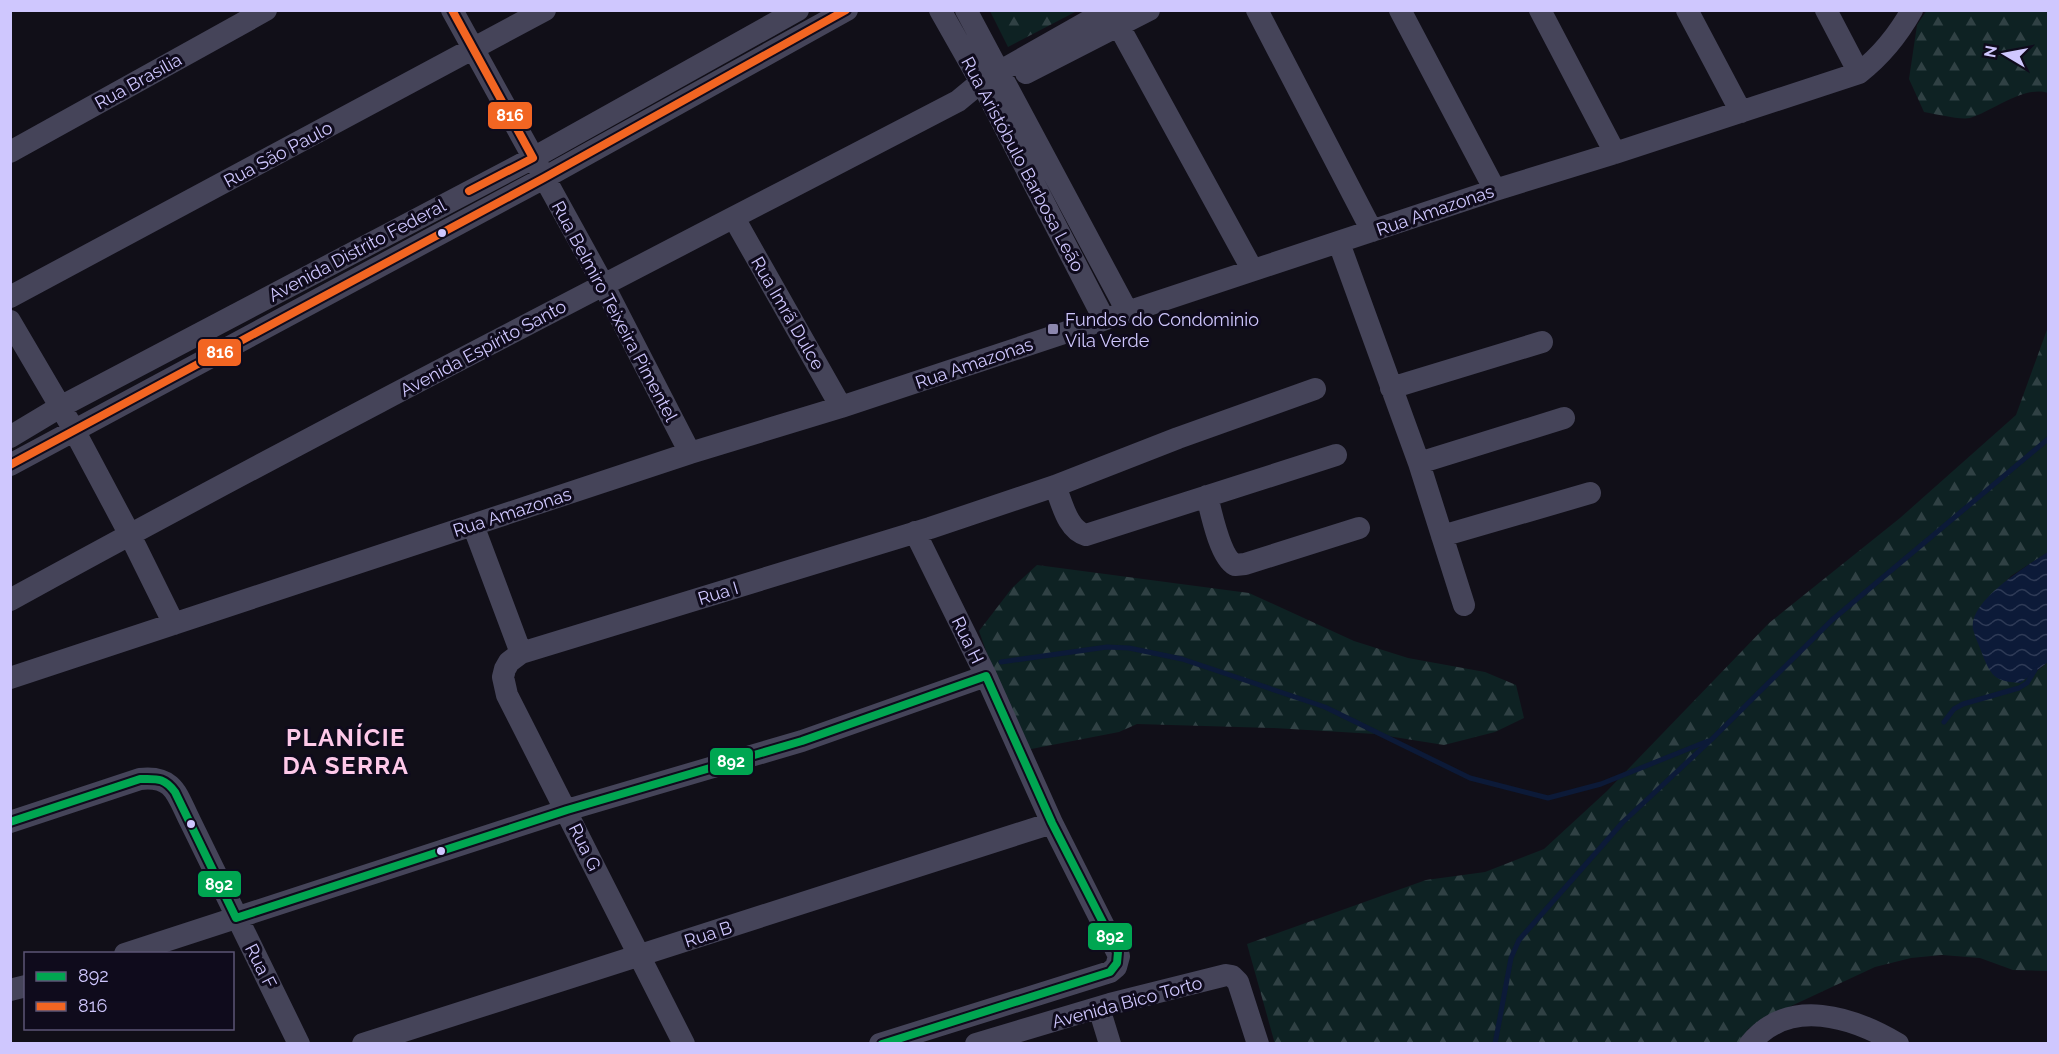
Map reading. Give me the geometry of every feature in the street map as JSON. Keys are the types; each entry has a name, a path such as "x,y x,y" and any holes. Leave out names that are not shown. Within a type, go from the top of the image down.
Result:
{"street":[{"name":"Rua Brasília","path":"10,152 266,10"},
{"name":"Rua Belmiro Teixeira Pimentel","path":"452,10 603,284 690,453"},
{"name":"Rua São Paulo","path":"10,297 545,10"},
{"name":"Avenida Distrito Federal","path":"10,465 538,168 798,10"},
{"name":"Avenida Distrito Federal","path":"10,436 60,407 538,168 847,10"},
{"name":"Rua Aristóbulo Barbosa Leão","path":"940,10 993,82 1104,319"},
{"path":"966,10 993,82 1127,311"},
{"name":"Avenida Espírito Santo","path":"10,600 603,284 958,101 1112,16 1149,10"},
{"path":"1257,10 1372,231"},
{"path":"1400,10 1495,189"},
{"path":"1540,10 1615,153"},
{"path":"1687,10 1741,112"},
{"path":"1826,10 1859,73"},
{"name":"Rua Amazonas","path":"10,678 690,453 841,407 1252,269 1339,243 1495,189 1615,153 1859,73 1875,60 1894,39 1912,10"},
{"path":"1112,16 1252,269"},
{"name":"Rua Imrã Dulce","path":"734,218 841,407"},
{"path":"1339,243 1419,463 1464,604"},
{"path":"10,321 74,430 174,624"},
{"path":"1391,388 1542,342"},
{"name":"Rua I","path":"520,653 915,532 1055,486 1178,438 1315,389"},
{"path":"1419,463 1564,418"},
{"path":"1055,486 1071,525 1086,535 1336,455"},
{"path":"1442,537 1590,494"},
{"path":"1207,496 1224,551 1228,560 1235,565 1245,564 1359,528"},
{"path":"473,525 520,653"},
{"name":"Rua H","path":"915,532 986,676 1052,823 1118,952 1116,966 1113,970 1102,974"},
{"name":"Rua G","path":"520,653 509,662 503,677 512,706 567,810 684,1044"},
{"path":"131,952 567,810 802,741 986,676"},
{"name":"Rua F","path":"10,822 140,779 159,779 168,783 175,792 299,1044"},
{"name":"Rua B","path":"363,1044 1052,823"},
{"path":"880,1044 1102,974 1110,1044"},
{"name":"Avenida Bico Torto","path":"976,1044 1105,1006 1226,975 1235,978 1239,986 1258,1044"},
{"path":"1750,1044 1768,1025 1797,1016 1827,1015 1854,1022 1898,1044"}],"green space":[{"path":"1927,10 2048,11 2048,93 2039,91 2019,96 1970,118 1954,118 1924,112 1909,79 1917,25"},
{"path":"990,11 1077,11 1008,47"},
{"path":"2048,327 2048,552 2011,576 1978,610 2033,674 2048,662 2048,971 2013,970 1980,958 1942,955 1911,958 1875,967 1789,1007 1748,1029 1740,1043 1275,1044 1247,944 1426,880 1485,872 1544,849 1607,791 1769,623 1900,518 2016,415"},
{"path":"1037,565 1249,593 1354,641 1408,658 1485,672 1516,685 1524,718 1495,732 1444,745 1375,734 1137,724 1119,732 1026,750 1003,699 979,631 1012,588"}],"water":[{"path":"2048,552 2048,662 2020,683 2005,681 1992,674 1989,669 1975,636 1974,618 1989,596 2001,585"}],"waterway":[{"path":"1495,1044 1511,958 1519,940 1623,822 1712,739 1832,620 2048,439"},
{"path":"1001,662 1107,647 1129,648 1182,659 1325,707 1470,778 1548,798 1601,784 1708,741"},
{"path":"1944,722 1954,709 1963,704 2019,688 2027,683 2035,670"}],"transit line":[{"name":"816","path":"452,10 533,158 469,191"},
{"name":"816","path":"10,465 544,178 846,10"},
{"name":"892","path":"10,822 140,779 164,781 175,792 236,918 567,810 802,741 986,676 1052,823 1118,952 1117,963 1110,972 882,1044"}],"place":[{"name":"Fundos do Condominio Vila Verde","path":"1053,329"}],"district":[{"name":"PLANÍCIE DA SERRA","path":"346,751"}]}
